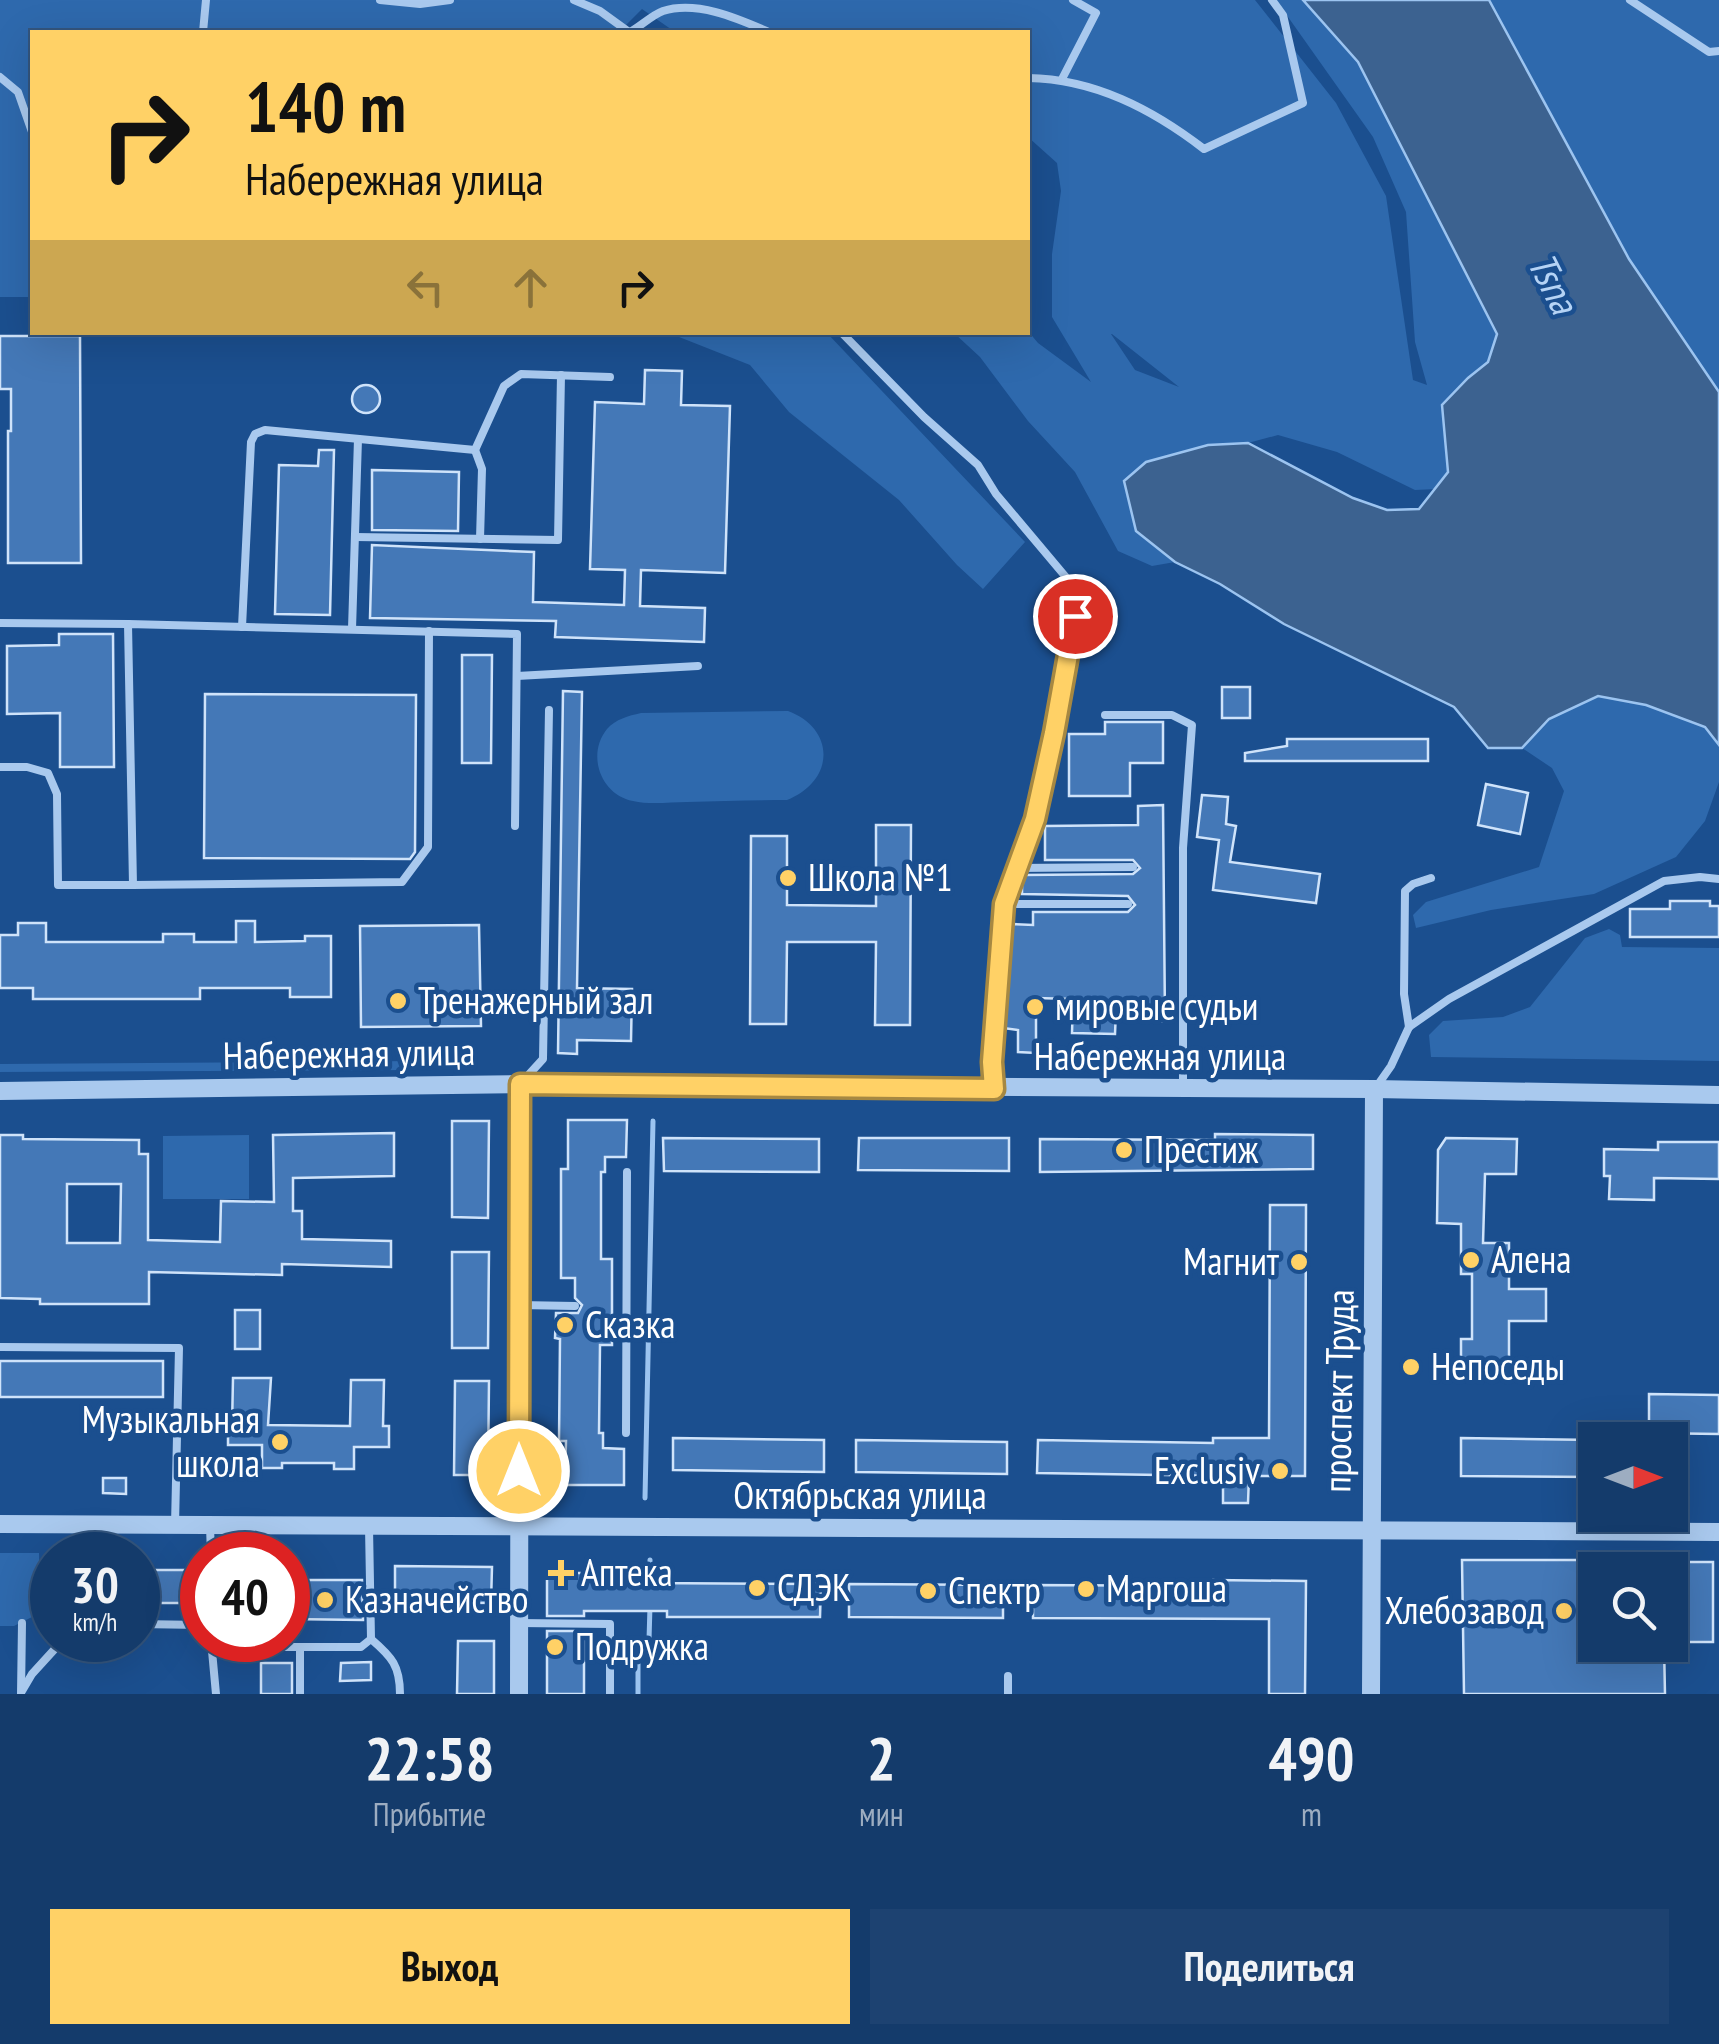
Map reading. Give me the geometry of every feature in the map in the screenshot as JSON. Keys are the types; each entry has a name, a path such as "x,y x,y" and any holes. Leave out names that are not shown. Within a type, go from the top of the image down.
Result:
{"street":[{"name":"Набережная улица","path":"0,1091 520,1084 1719,1095"},
{"path":"519,1694 520,1084"},
{"name":"проспект Труда","path":"1370,1694 1374,1089"},
{"name":"Октябрьская улица","path":"0,1524 1719,1532"}],"lane":[{"path":"203,30 206,0"},
{"path":"380,0 420,4 450,0"},
{"path":"574,0 600,11 627,30"},
{"path":"1062,80 1096,13 1072,0"},
{"path":"1030,78 1062,80 1136,104 1204,149 1303,103 1283,15 1272,0"},
{"path":"1630,0 1709,52 1719,50"},
{"path":"633,30 664,10 690,7 730,15 764,30"},
{"path":"0,77 18,92 30,126"},
{"path":"844,335 924,417 978,465 996,494 1066,576 1074,594 1075,616 1035,819 1004,904 992,1062 994,1089"},
{"path":"480,539 482,469 475,450 504,386 522,374 610,377"},
{"path":"355,536 558,540 560,375"},
{"path":"242,627 250,442 254,434 265,430 475,450"},
{"path":"352,630 358,439"},
{"path":"0,624 517,634 516,826"},
{"path":"128,624 133,885"},
{"path":"0,767 27,766 48,773 57,794 58,885 402,882 428,847 429,632"},
{"path":"517,676 698,666"},
{"path":"520,1084 543,1058 549,710"},
{"path":"1105,715 1172,715 1192,726 1183,848 1183,1089"},
{"path":"1017,868 1133,866"},
{"path":"1408,1027 1450,999 1664,882 1700,877 1719,879"},
{"path":"1374,1089 1391,1066 1408,1027 1404,994 1405,891 1431,878"},
{"path":"1004,904 1128,904"},
{"path":"626,1433 627,1172"},
{"path":"519,1305 574,1306"},
{"path":"612,1307 627,1307"},
{"path":"0,1348 179,1348 175,1525"},
{"path":"210,1526 210,1532"},
{"path":"369,1527 371,1639 393,1658 400,1675 400,1694"},
{"path":"21,1694 22,1623"},
{"path":"519,1624 610,1624 610,1694"},
{"path":"310,1647 360,1648 371,1639"},
{"path":"21,1694 43,1662"},
{"path":"213,1662 216,1694"},
{"path":"300,1662 300,1694"},
{"path":"1008,1676 1008,1694"}],"shaded area":[{"path":"0,0 1255,0 1336,103 1386,196 1413,380 1427,385 1415,342 1406,212 1373,137 1276,0 1303,0 1358,62 1497,335 1488,362 1468,378 1445,447 1449,472 1436,489 1415,490 1337,452 1278,435 1248,443 1208,445 1146,462 1136,531 1175,562 1152,566 1118,551 1075,472 1028,421 980,357 956,335 1030,333 1091,382 1052,317 1052,254 1061,191 1057,163 1030,139 1030,30 672,30 642,9 621,30 30,30 30,297 0,297","holes":["1111,334 1179,387 1135,370"]},
{"path":"1489,0 1719,0 1719,392 1629,259"},
{"path":"674,335 829,335 1025,542 983,589 899,500 789,412 750,365"},
{"path":"1598,696 1646,705 1705,727 1719,745 1719,782 1705,821 1676,857 1594,894 1491,910 1416,928 1413,915 1426,902 1539,867 1564,791 1552,768 1522,748 1549,719"},
{"path":"788,711 815,730 824,755 814,781 787,800 640,802 612,791 600,772 601,739 607,729 627,717 641,713"},
{"path":"1609,929 1620,935 1622,947 1719,948 1719,1061 1431,1057 1429,1035 1443,1021 1503,1017 1530,1007 1585,938"},
{"path":"416,1061 416,1070 0,1072 0,1064"},
{"path":"249,1135 249,1199 163,1199 163,1136"},
{"path":"0,1553 30,1553 30,1618 14,1626 0,1626"}],"water":[{"name":"Tsna","path":"1303,0 1489,0 1629,259 1719,392 1719,745 1705,727 1646,705 1598,696 1549,719 1522,748 1488,748 1454,707 1284,624 1220,584 1175,562 1136,531 1124,481 1146,462 1208,445 1248,443 1353,498 1387,510 1419,509 1448,472 1442,405 1488,362 1497,334 1358,62"}],"building":[{"path":"0,336 80,336 81,563 8,563 11,389 0,389"},
{"path":"645,370 682,371 681,405 730,406 725,573 641,570 640,606 705,608 704,642 555,637 556,621 370,618 372,545 534,552 533,602 624,605 625,570 590,569 595,402 644,404"},
{"path":"366,385 376,389 380,399 376,409 366,413 356,409 352,399 356,389"},
{"path":"319,450 334,450 330,615 275,614 279,465 318,466"},
{"path":"372,470 459,472 458,531 372,530"},
{"path":"59,634 113,634 114,767 60,767 60,713 7,714 7,646 59,645"},
{"path":"462,655 492,655 491,763 462,763"},
{"path":"1222,687 1250,687 1250,718 1222,718"},
{"path":"563,691 582,692 577,988 632,989 631,1041 577,1040 577,1054 558,1053"},
{"path":"205,694 416,695 415,852 410,859 204,858"},
{"path":"1105,722 1163,722 1163,763 1130,763 1130,796 1069,796 1069,734 1105,734"},
{"path":"1287,739 1428,739 1428,761 1245,761 1245,753 1287,746"},
{"path":"1486,784 1528,793 1520,834 1478,825"},
{"path":"1202,795 1228,797 1226,824 1236,826 1230,862 1320,874 1316,903 1213,890 1219,840 1197,837"},
{"path":"1163,805 1165,1021 1147,1022 1147,1010 1116,1010 1115,1034 1072,1033 1073,999 1036,998 1036,1053 1018,1052 1018,1030 1003,1028 1012,924 1033,925 1033,912 1128,912 1135,905 1128,896 1022,894 1022,875 1133,874 1140,868 1133,860 1045,860 1045,826 1138,825 1138,806"},
{"path":"876,825 911,825 910,1025 875,1025 876,942 787,942 786,1024 750,1024 751,836 787,836 787,905 876,906"},
{"path":"1670,901 1710,901 1710,906 1719,906 1719,937 1630,937 1630,909 1670,909"},
{"path":"236,921 255,921 255,942 331,936 331,997 290,997 290,988 200,988 200,999 33,999 33,988 0,988 0,935 18,935 18,923 46,923 46,942 163,942 163,934 194,934 194,942 236,942"},
{"path":"479,925 481,1026 361,1027 360,926"},
{"path":"568,1120 627,1120 626,1157 605,1157 605,1172 601,1172 601,1259 612,1259 612,1345 600,1345 599,1433 603,1433 603,1448 624,1449 624,1485 565,1485 566,1441 559,1441 560,1339 555,1338 556,1313 578,1313 582,1305 575,1298 575,1278 561,1278 561,1169 568,1169"},
{"path":"452,1121 489,1121 488,1218 452,1217"},
{"path":"394,1133 394,1176 293,1178 293,1211 302,1211 302,1239 391,1241 391,1267 282,1264 282,1275 149,1272 149,1304 40,1304 40,1299 0,1298 0,1135 23,1135 23,1139 139,1140 139,1154 148,1154 148,1240 220,1242 221,1201 274,1202 273,1135","holes":["67,1184 121,1184 120,1243 67,1243"]},
{"path":"1215,1134 1313,1135 1313,1169 1040,1172 1040,1139 1215,1140"},
{"path":"663,1138 819,1139 819,1172 664,1171"},
{"path":"859,1138 1009,1138 1009,1171 858,1170"},
{"path":"1446,1138 1517,1139 1516,1174 1485,1174 1483,1243 1509,1243 1509,1289 1546,1289 1546,1321 1509,1321 1509,1365 1461,1365 1461,1339 1472,1339 1472,1274 1461,1274 1461,1224 1437,1223 1438,1150"},
{"path":"1658,1142 1719,1142 1719,1179 1654,1178 1654,1200 1609,1199 1610,1176 1604,1176 1604,1149 1658,1150"},
{"path":"1270,1205 1306,1205 1305,1476 1249,1476 1248,1503 1223,1503 1223,1476 1037,1473 1038,1440 1213,1443 1213,1438 1269,1438"},
{"path":"452,1252 489,1252 488,1348 452,1348"},
{"path":"235,1310 260,1310 260,1349 235,1349"},
{"path":"0,1361 163,1361 163,1397 0,1397"},
{"path":"233,1378 271,1378 268,1425 350,1426 351,1380 384,1380 383,1426 389,1426 389,1447 354,1447 354,1469 334,1469 334,1463 282,1463 282,1468 262,1468 262,1445 228,1445"},
{"path":"455,1381 489,1381 488,1475 454,1475"},
{"path":"1649,1394 1719,1395 1719,1434 1688,1434 1688,1422 1649,1422"},
{"path":"673,1438 824,1440 824,1472 673,1470"},
{"path":"1461,1438 1578,1440 1578,1477 1461,1476"},
{"path":"856,1440 1007,1442 1007,1474 856,1472"},
{"path":"103,1478 126,1478 126,1494 103,1493"},
{"name":"Хлебозавод","path":"1462,1560 1578,1560 1578,1662 1664,1662 1665,1694 1464,1694"},
{"path":"1688,1562 1713,1562 1713,1642 1688,1642"},
{"path":"395,1566 492,1567 491,1603 395,1602"},
{"path":"160,1570 180,1570 180,1603 160,1603"},
{"path":"547,1573 645,1573 644,1583 821,1584 820,1617 667,1617 667,1611 584,1611 584,1616 547,1616"},
{"name":"Казначейство","path":"310,1580 362,1580 363,1620 310,1619"},
{"path":"1213,1580 1306,1581 1305,1694 1269,1694 1269,1619 1033,1618 1033,1585 1213,1586"},
{"path":"849,1584 1003,1585 1003,1618 849,1617"},
{"path":"547,1631 584,1631 584,1694 547,1694"},
{"path":"458,1641 494,1641 494,1694 457,1694"},
{"path":"371,1662 371,1680 340,1681 341,1663"},
{"path":"261,1663 292,1663 292,1694 261,1694"}],"waterway":[{"path":"645,1498 653,1121"},
{"path":"650,1560 650,1590"},
{"path":"638,1694 638,1655 649,1640 650,1606"}],"place":[{"name":"Школа №1","path":"788,878"},
{"name":"Тренажерный зал","path":"398,1001"},
{"name":"мировые судьи","path":"1035,1007"},
{"name":"Престиж","path":"1124,1150"},
{"name":"Алена","path":"1471,1260"},
{"name":"Магнит","path":"1299,1262"},
{"name":"Сказка","path":"565,1325"},
{"name":"Непоседы","path":"1411,1367"},
{"name":"Музыкальная школа","path":"280,1442"},
{"name":"Exclusiv","path":"1280,1471"},
{"name":"Аптека","path":"561,1573"},
{"name":"СДЭК","path":"757,1588"},
{"name":"Маргоша","path":"1086,1589"},
{"name":"Спектр","path":"928,1591"},
{"name":"Казначейство","path":"325,1600"},
{"name":"Хлебозавод","path":"1564,1611"},
{"name":"Подружка","path":"555,1647"}],"route":[{"path":"519,1471 520,1084 994,1089 992,1062 1004,904 1035,819 1075,616"}]}
